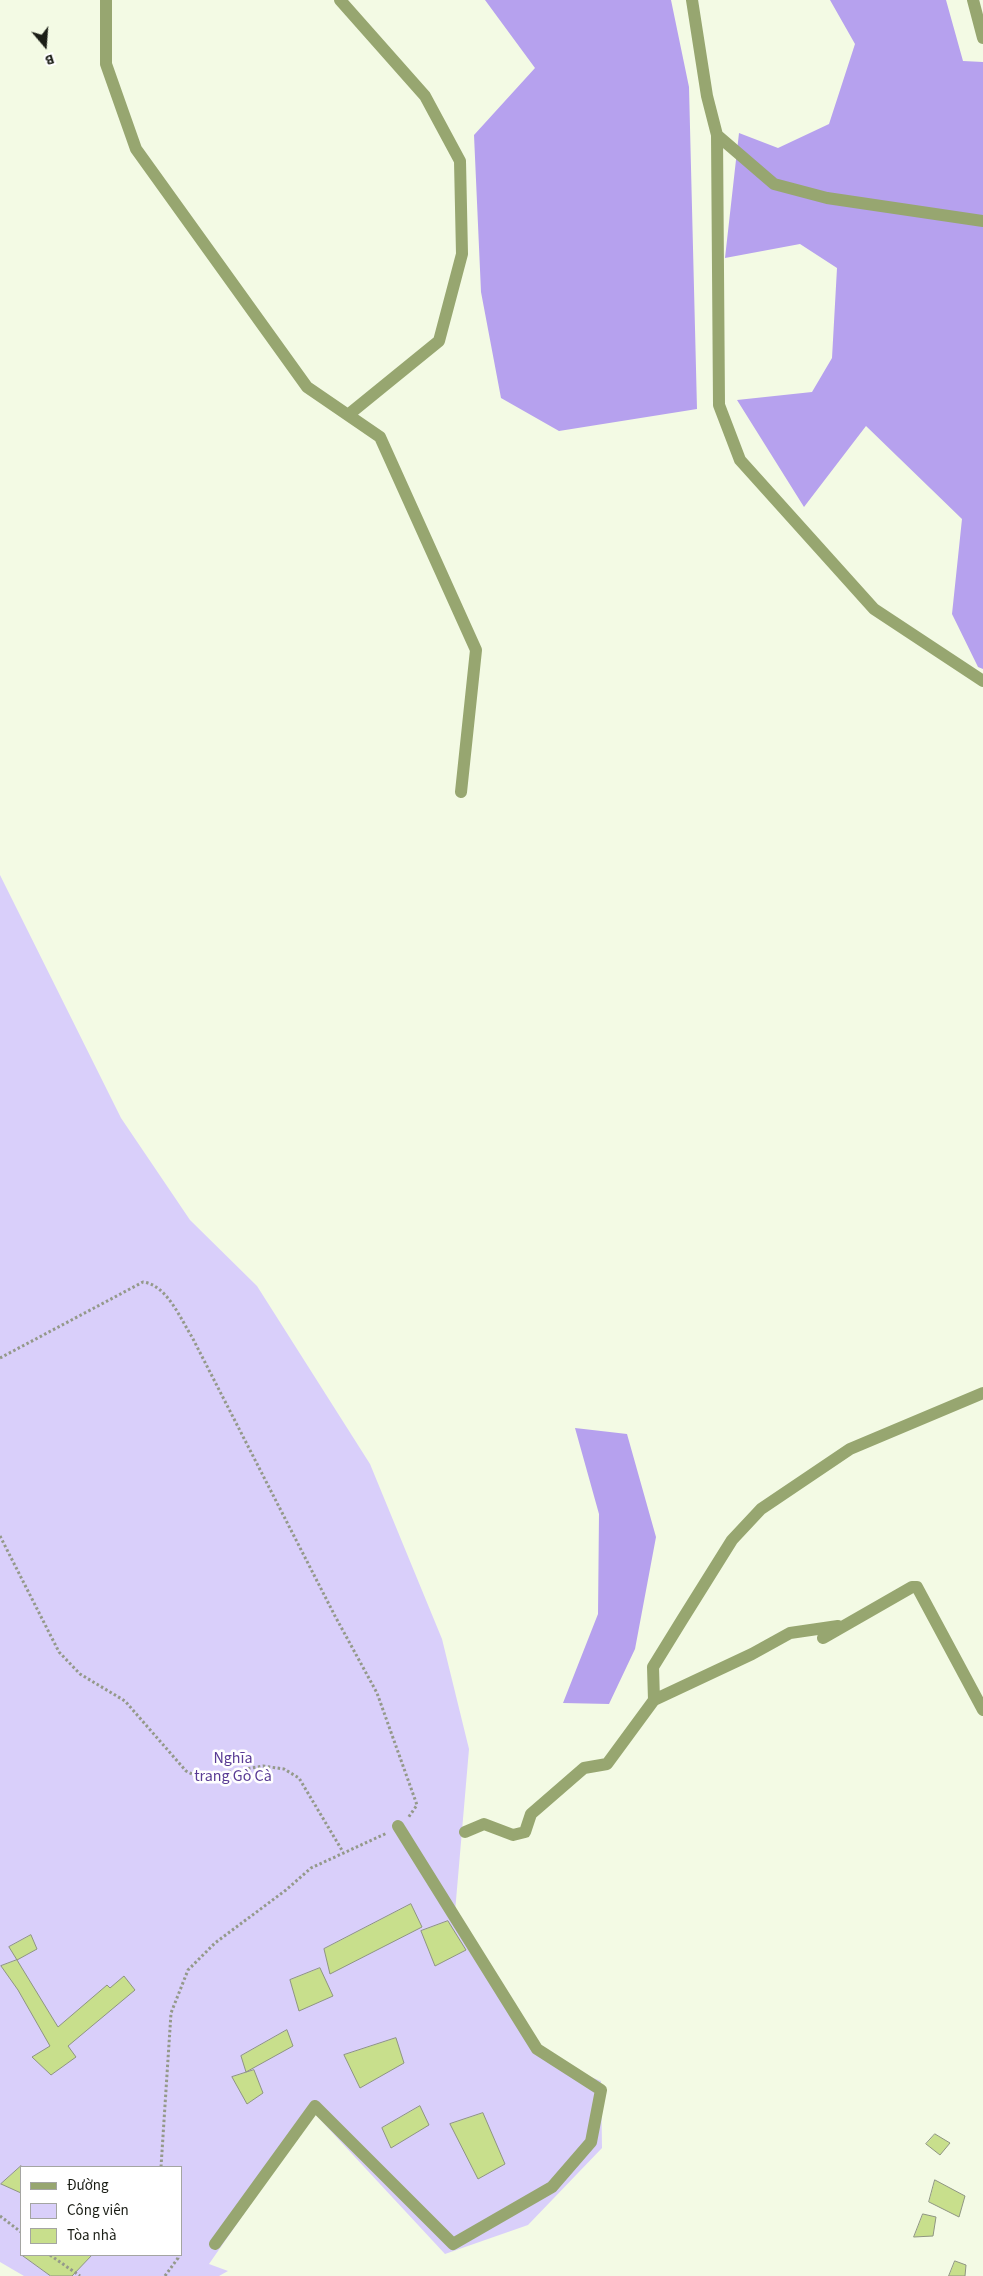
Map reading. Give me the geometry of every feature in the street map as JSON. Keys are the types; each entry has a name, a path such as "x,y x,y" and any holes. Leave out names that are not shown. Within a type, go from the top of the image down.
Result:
{"street":[{"path":"106,0 106,64 136,149 307,387 380,438 476,650 461,792"},
{"path":"340,0 425,96 460,161 462,254 439,341 348,415"},
{"path":"692,0 707,96 717,135 719,405 740,460 874,609 983,681"},
{"path":"973,0 983,38"},
{"path":"717,135 774,184 827,198 983,221"},
{"path":"654,1700 654,1667 732,1540 761,1509 850,1449 983,1394"},
{"path":"823,1638 912,1587 917,1587 983,1710"},
{"path":"465,1832 484,1824 513,1835 525,1832 531,1814 584,1768 606,1764 654,1700 752,1654 790,1633 846,1625"},
{"path":"215,2244 315,2106 453,2244 552,2187 590,2142 601,2090 537,2049 398,1826"}],"path":[{"path":"0,1358 143,1282 153,1283 168,1298 192,1337 335,1616 377,1692 417,1805 412,1816 398,1826 311,1868 286,1890 215,1943 188,1970 171,2013 161,2166"},
{"path":"0,1536 59,1652 80,1674 125,1701 186,1771 198,1777 263,1766 284,1769 299,1778 343,1852"},
{"path":"0,2216 20,2231"},
{"path":"51,2256 80,2276"},
{"path":"165,2276 178,2256"}],"green space":[{"name":"Nghĩa trang Gò Cà","path":"0,875 121,1118 190,1220 257,1286 370,1464 442,1639 469,1749 455,1912 552,2062 601,2081 602,2148 528,2225 445,2254 314,2113 209,2264 228,2271 219,2276 24,2276 0,2262"}],"shaded area":[{"path":"485,0 671,0 689,87 697,409 559,431 501,398 481,292 474,135 535,68"},
{"path":"830,0 946,0 963,61 983,62 983,669 978,667 952,614 962,519 866,426 804,507 737,400 812,392 832,358 837,268 800,244 725,258 739,133 778,148 829,124 855,44"},
{"path":"575,1428 627,1434 656,1537 635,1649 609,1704 563,1703 598,1614 599,1514"}],"building":[{"path":"411,1904 422,1927 330,1974 324,1949"},
{"path":"448,1921 466,1950 435,1966 421,1931"},
{"path":"31,1935 37,1949 17,1960 9,1947"},
{"path":"17,1960 58,2027 107,1985 110,1988 124,1976 135,1990 68,2046 76,2057 51,2075 32,2057 50,2046 18,1990 1,1966"},
{"path":"320,1968 333,1996 299,2011 290,1980"},
{"path":"287,2030 293,2046 246,2072 241,2056"},
{"path":"396,2038 404,2063 360,2088 344,2055"},
{"path":"254,2070 263,2093 247,2104 232,2077"},
{"path":"420,2106 429,2125 391,2148 382,2128"},
{"path":"483,2113 505,2164 478,2179 450,2124"},
{"path":"935,2134 950,2143 940,2155 926,2144"},
{"path":"20,2167 20,2193 1,2184"},
{"path":"935,2180 965,2196 959,2217 929,2202"},
{"path":"923,2214 936,2217 933,2236 914,2237"},
{"path":"23,2256 91,2256 72,2276 51,2276"},
{"path":"955,2261 966,2265 965,2276 949,2276"}]}
